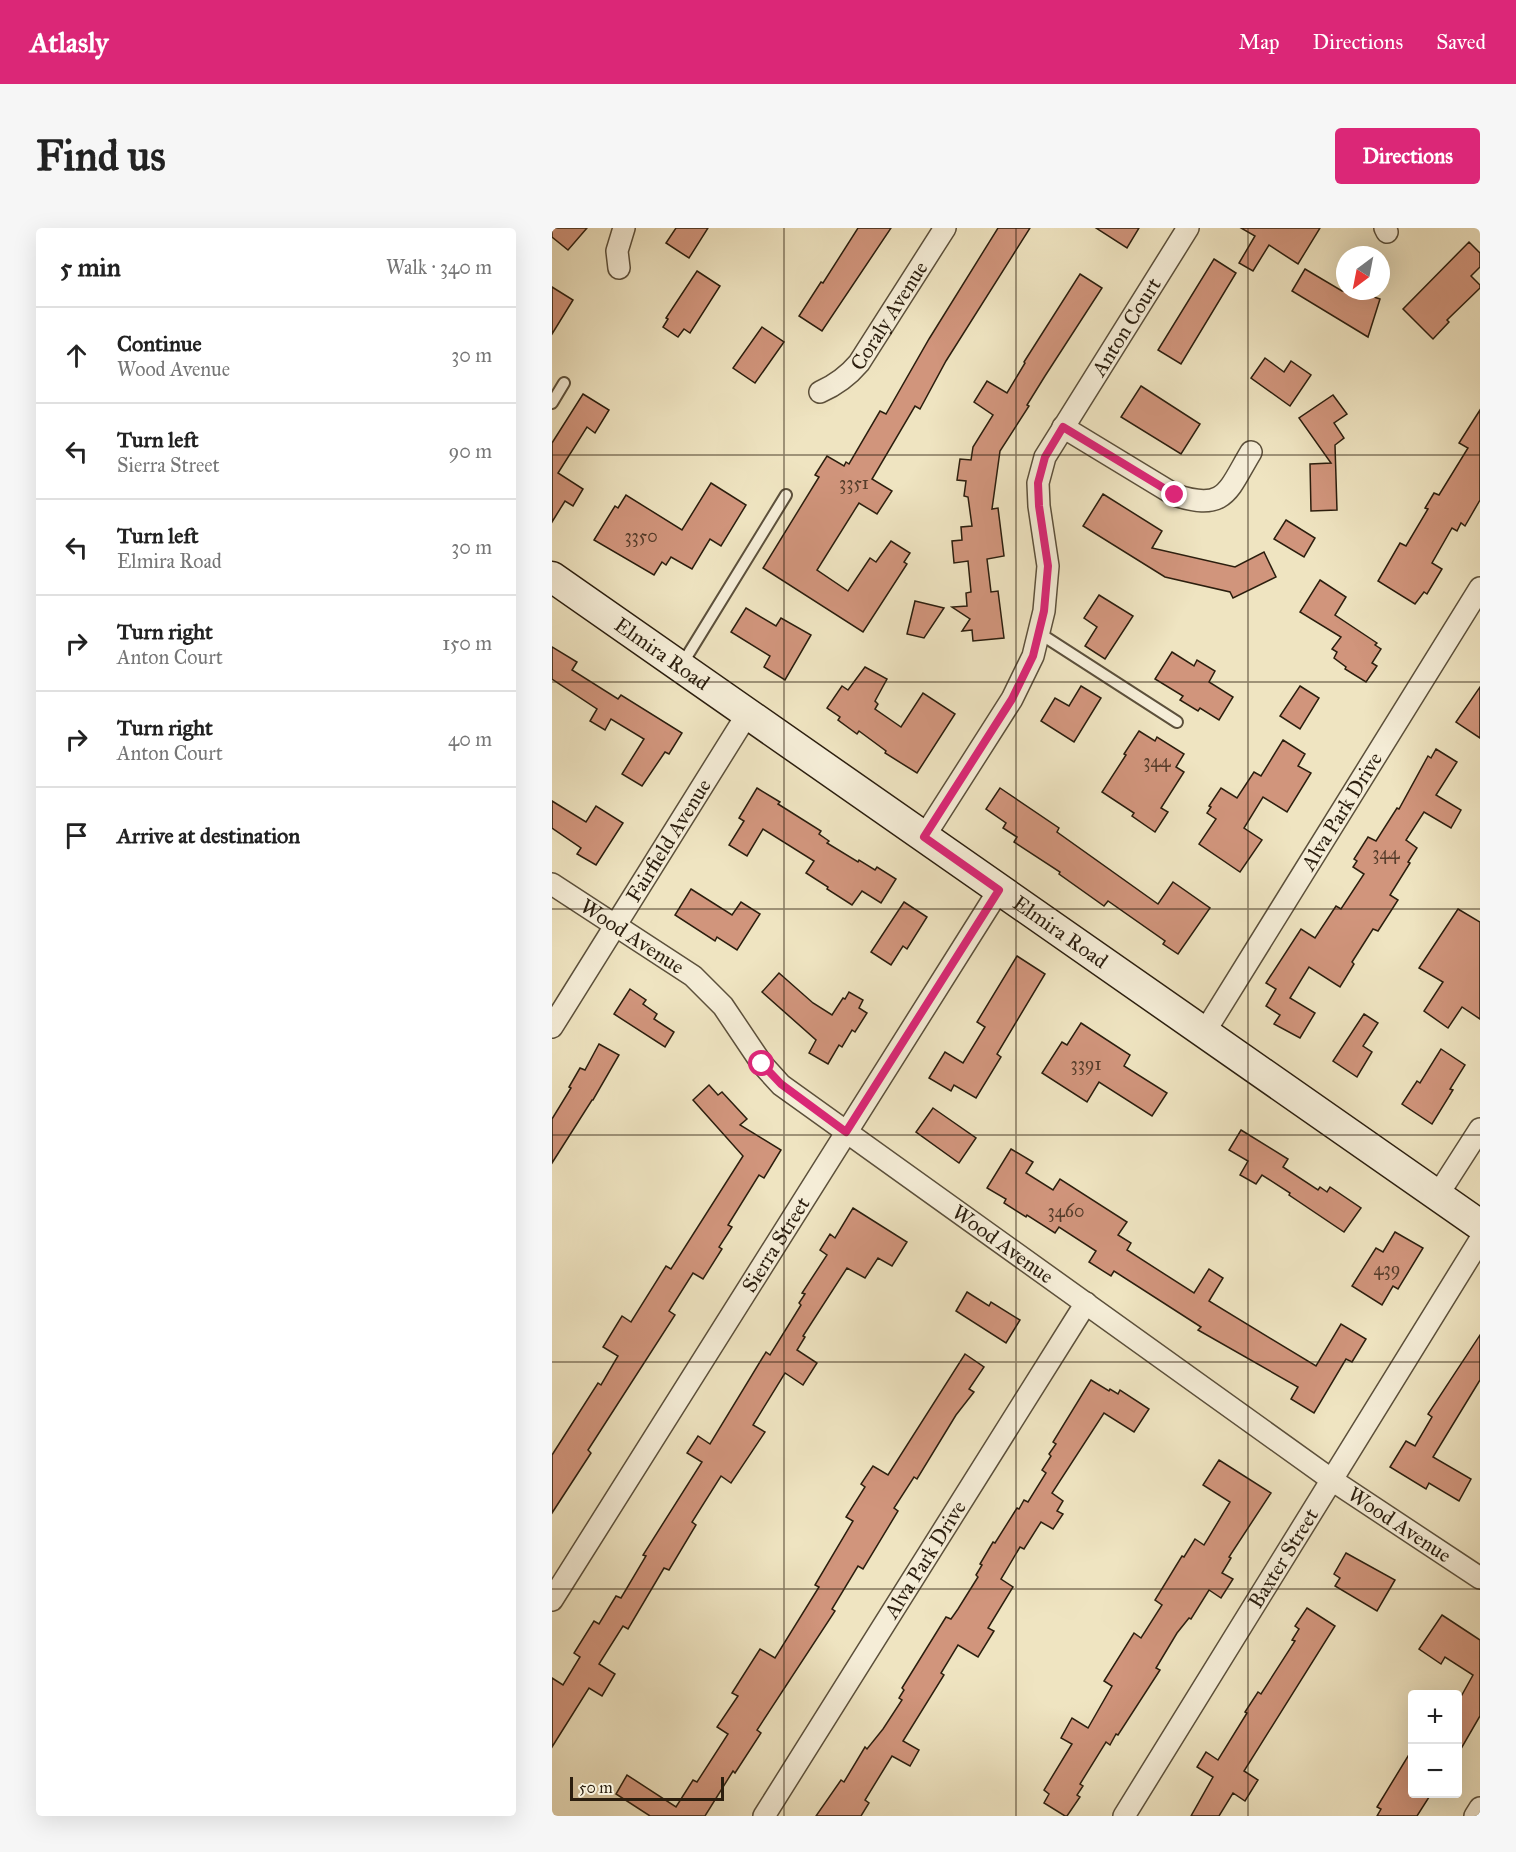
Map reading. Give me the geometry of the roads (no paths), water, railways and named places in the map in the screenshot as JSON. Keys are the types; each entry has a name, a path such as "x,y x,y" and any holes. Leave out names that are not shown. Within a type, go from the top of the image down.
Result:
{"street":[{"path":"619,268 617,251 624,228"},
{"name":"Coraly Avenue","path":"820,392 834,386 860,363 945,228"},
{"name":"Anton Court","path":"924,837 1012,699 1033,656 1044,611 1048,566 1038,483 1045,457 1188,228"},
{"path":"1063,427 1175,495 1193,501 1213,501 1226,492 1251,452"},
{"name":"Elmira Road","path":"552,577 1480,1225"},
{"name":"Alva Park Drive","path":"1204,1033 1480,588"},
{"name":"Fairfield Avenue","path":"552,1027 748,714"},
{"name":"Wood Avenue","path":"552,884 693,976 723,1006 762,1064 781,1084 1332,1480 1480,1578"},
{"name":"Sierra Street","path":"552,1600 999,890"},
{"path":"1437,1196 1480,1129"},
{"name":"Baxter Street","path":"1125,1816 1480,1240"},
{"name":"Alva Park Drive","path":"764,1816 1086,1304"},
{"path":"1475,1816 1480,1808"}],"lane":[{"path":"552,403 564,383"},
{"path":"681,666 786,495"},
{"path":"1039,633 1177,722"}]}
